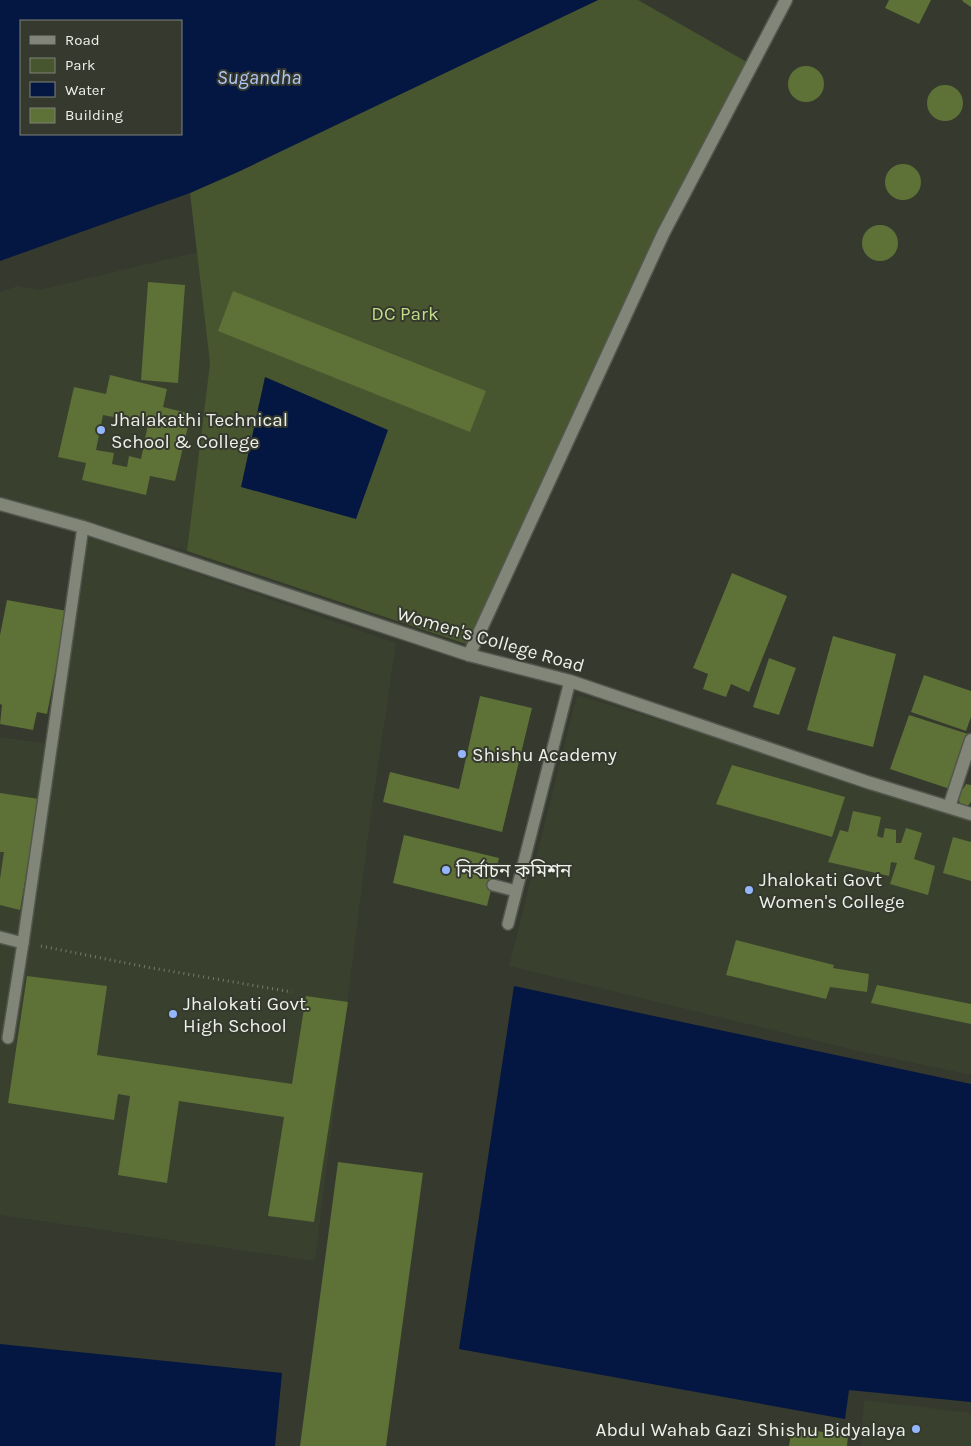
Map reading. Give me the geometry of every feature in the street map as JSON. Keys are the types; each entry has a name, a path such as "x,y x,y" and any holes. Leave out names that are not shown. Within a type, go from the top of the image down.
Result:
{"street":[{"path":"469,655 662,234 786,0"},
{"name":"Women's College Road","path":"0,504 83,527 469,655 570,681 867,782 971,814"},
{"path":"949,807 971,740"}],"lane":[{"path":"8,1038 83,527"},
{"path":"508,924 570,681"},
{"path":"493,885 516,892"},
{"path":"0,937 23,943"}],"path":[{"path":"23,943 146,967 292,992"}],"shaded area":[{"name":"Jhalakathi Technical School & College","path":"197,252 210,363 187,551 0,496 0,292 17,286 39,290"},
{"name":"Jhalokati Govt. High School","path":"89,536 396,643 371,814 315,1261 0,1215 0,737 56,745"},
{"name":"Jhalokati Govt Women's College","path":"577,695 971,815 971,1075 858,1051 509,966"},
{"name":"Abdul Wahab Gazi Shishu Bidyalaya","path":"864,1400 971,1413 971,1446 861,1446"}],"green space":[{"name":"DC Park","path":"598,0 638,0 752,65 469,645 187,551 210,363 190,193"}],"water":[{"name":"Sugandha","path":"0,0 598,0 238,172 190,193 0,261"},
{"path":"265,377 388,430 356,519 241,487"},
{"path":"514,986 971,1084 971,1402 849,1390 845,1419 459,1349"},
{"path":"0,1344 282,1373 275,1446 0,1446"}],"building":[{"path":"889,0 931,0 919,24 885,8"},
{"path":"971,0 971,7 962,1"},
{"path":"806,66 813,67 819,71 823,77 823,91 819,97 813,101 806,102 799,101 793,97 789,91 788,84 789,77 793,71 799,67"},
{"path":"945,85 952,86 958,90 962,96 962,110 958,116 952,120 945,121 938,120 932,116 928,110 927,103 928,96 932,90 938,86"},
{"path":"903,164 910,165 916,169 920,175 920,189 916,195 910,199 903,200 896,199 890,195 886,189 885,182 886,175 890,169 896,165"},
{"path":"880,225 887,226 893,230 897,236 897,250 893,256 887,260 880,261 873,260 867,256 863,250 862,243 863,236 867,230 873,226"},
{"path":"148,282 185,285 178,383 141,380"},
{"path":"233,291 486,391 470,432 218,331"},
{"path":"110,375 167,389 163,407 191,414 175,481 150,476 146,495 82,480 86,463 58,457 74,387 106,394","holes":["103,415 148,424 141,459 129,456 127,467 112,464 114,453 96,450"]},
{"path":"732,573 787,596 749,692 731,684 726,697 703,689 708,674 693,668"},
{"path":"7,600 67,611 47,714 37,712 33,730 0,724 2,705 0,704 0,635"},
{"path":"833,636 896,654 873,747 807,730"},
{"path":"769,658 796,668 779,715 753,707"},
{"path":"924,675 971,691 971,717 966,731 911,712"},
{"path":"480,696 532,708 502,832 383,802 390,772 459,789"},
{"path":"909,715 968,734 950,789 890,769"},
{"path":"732,765 845,797 832,837 716,804"},
{"path":"966,784 971,785 971,802 967,807 957,806 960,802 957,799 959,790 963,789"},
{"path":"0,793 39,799 20,910 0,905 0,879 4,852 0,852"},
{"path":"853,811 881,817 877,836 883,838 885,828 896,830 896,843 901,843 906,828 922,833 914,859 935,866 928,895 890,884 897,863 891,862 889,876 828,862 840,830 848,832"},
{"name":"নির্বাচন কমিশন","path":"404,835 499,858 487,906 393,883"},
{"path":"953,837 971,842 971,881 943,873"},
{"path":"736,940 834,965 833,968 869,974 867,992 830,987 826,999 726,975"},
{"path":"27,976 107,986 97,1055 292,1084 306,996 348,1002 314,1222 268,1216 284,1117 179,1101 167,1183 118,1175 130,1096 118,1094 114,1120 8,1103"},
{"path":"877,985 971,1004 971,1024 871,1003"},
{"path":"338,1162 423,1173 386,1446 300,1446"},
{"path":"792,1427 848,1436 847,1446 789,1446"}],"place":[{"name":"Jhalakathi Technical School & College","path":"101,430"},
{"name":"Shishu Academy","path":"462,754"},
{"name":"নির্বাচন কমিশন","path":"446,870"},
{"name":"Jhalokati Govt Women's College","path":"749,890"},
{"name":"Jhalokati Govt. High School","path":"173,1014"},
{"name":"Abdul Wahab Gazi Shishu Bidyalaya","path":"916,1429"}]}
